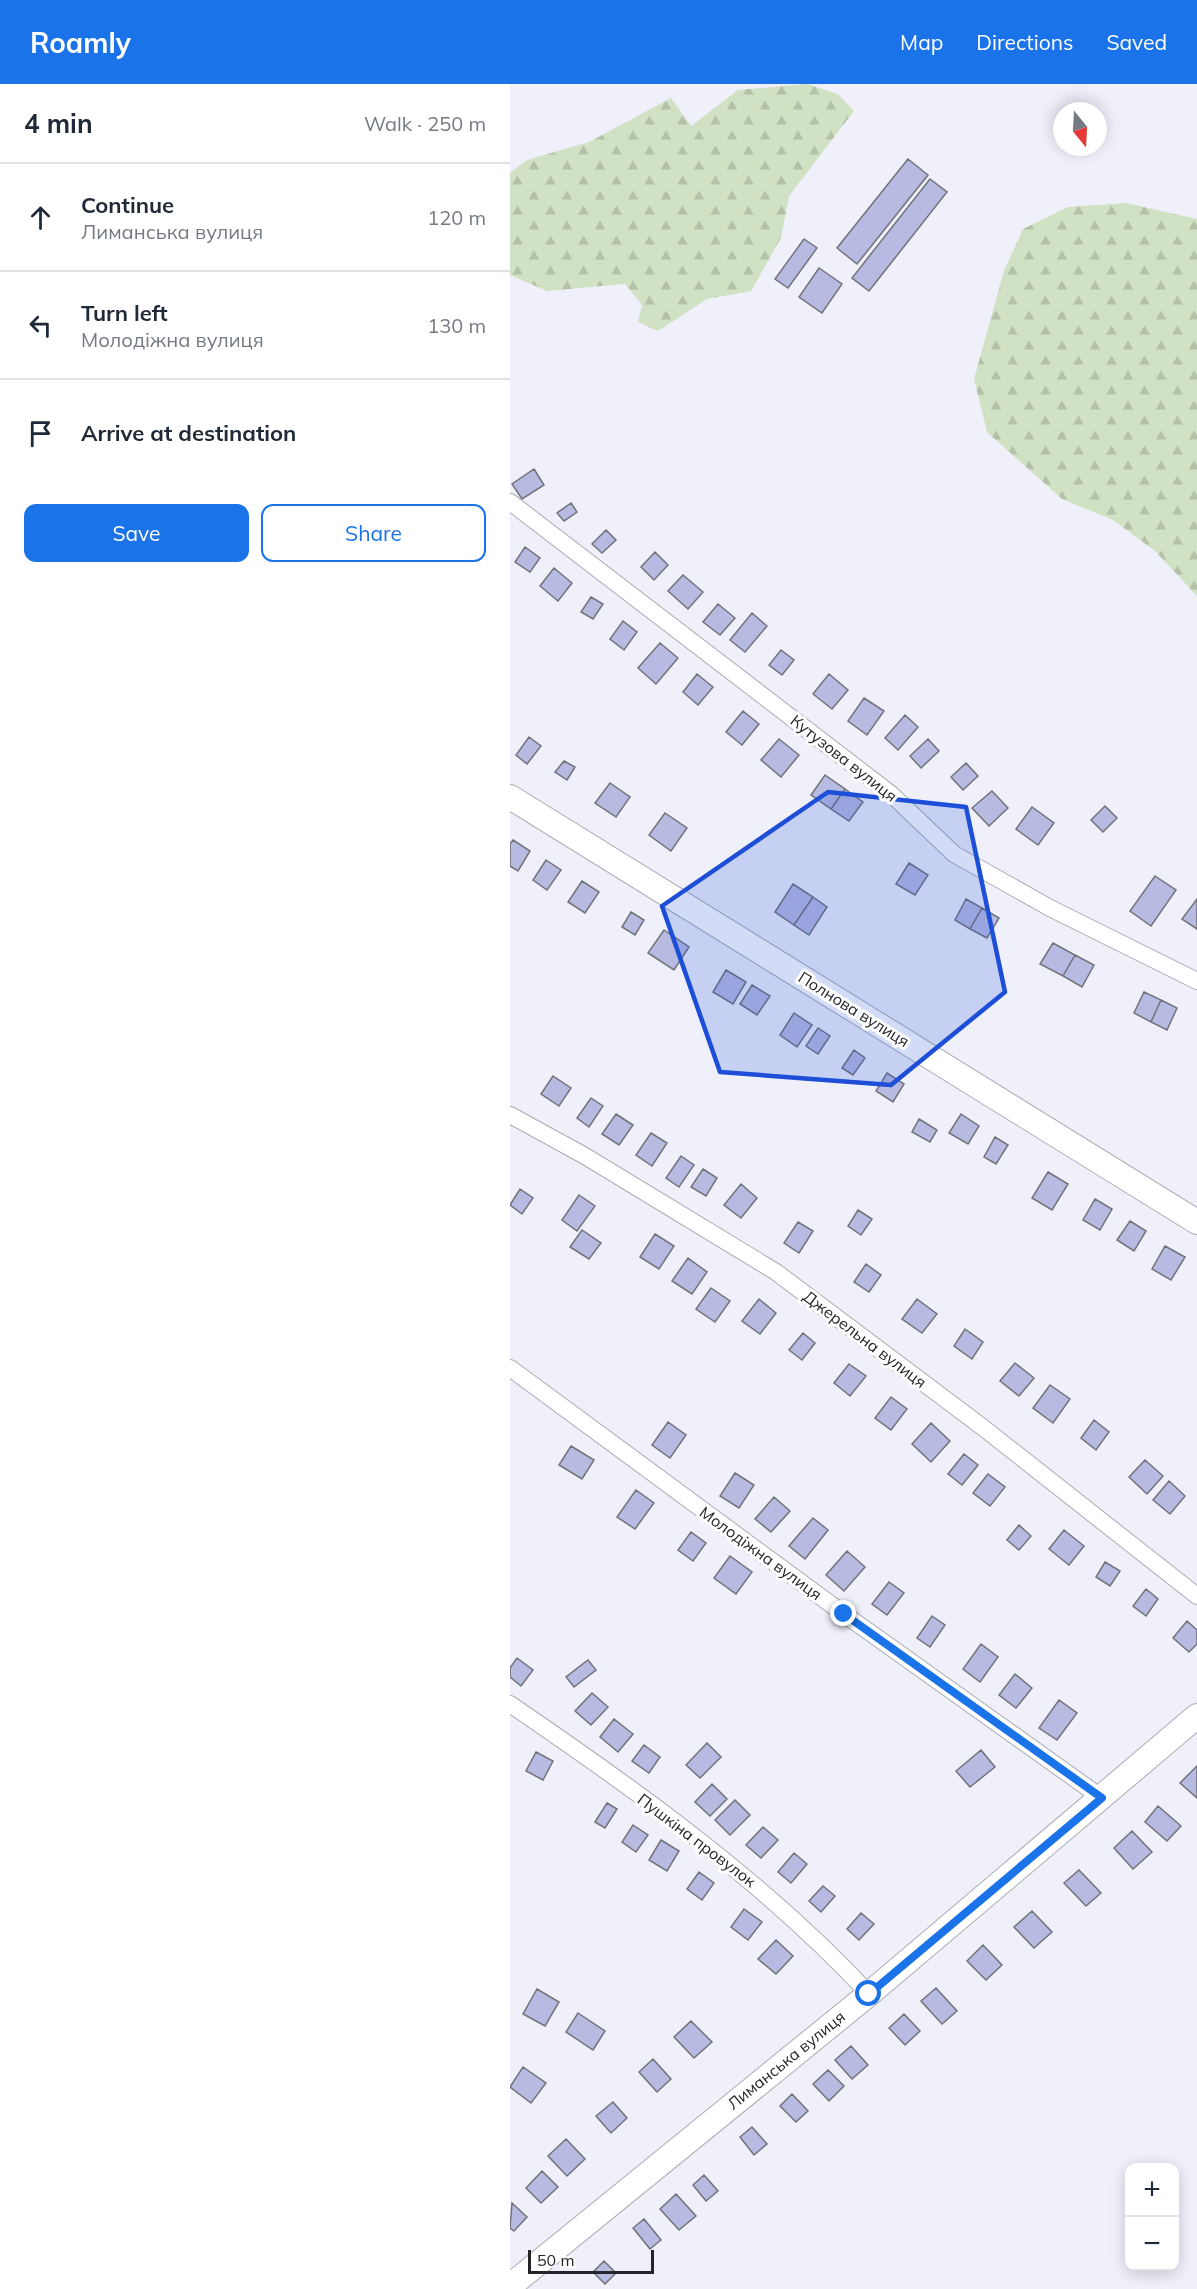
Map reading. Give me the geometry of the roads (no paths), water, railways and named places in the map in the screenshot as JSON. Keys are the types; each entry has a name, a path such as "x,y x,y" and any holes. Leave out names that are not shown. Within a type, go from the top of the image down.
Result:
{"street":[{"name":"Кутузова вулиця","path":"510,502 891,794 954,854 1050,908 1197,981"},
{"name":"Полнова вулиця","path":"510,797 1197,1222"},
{"name":"Джерельна вулиця","path":"510,1115 585,1156 776,1272 981,1426 1197,1596"},
{"name":"Молодіжна вулиця","path":"510,1368 844,1614 1102,1798"},
{"name":"Пушкіна провулок","path":"510,1704 572,1746 760,1888 836,1958 869,1994"},
{"name":"Лиманська вулиця","path":"510,2286 869,1994 1197,1716"}]}
